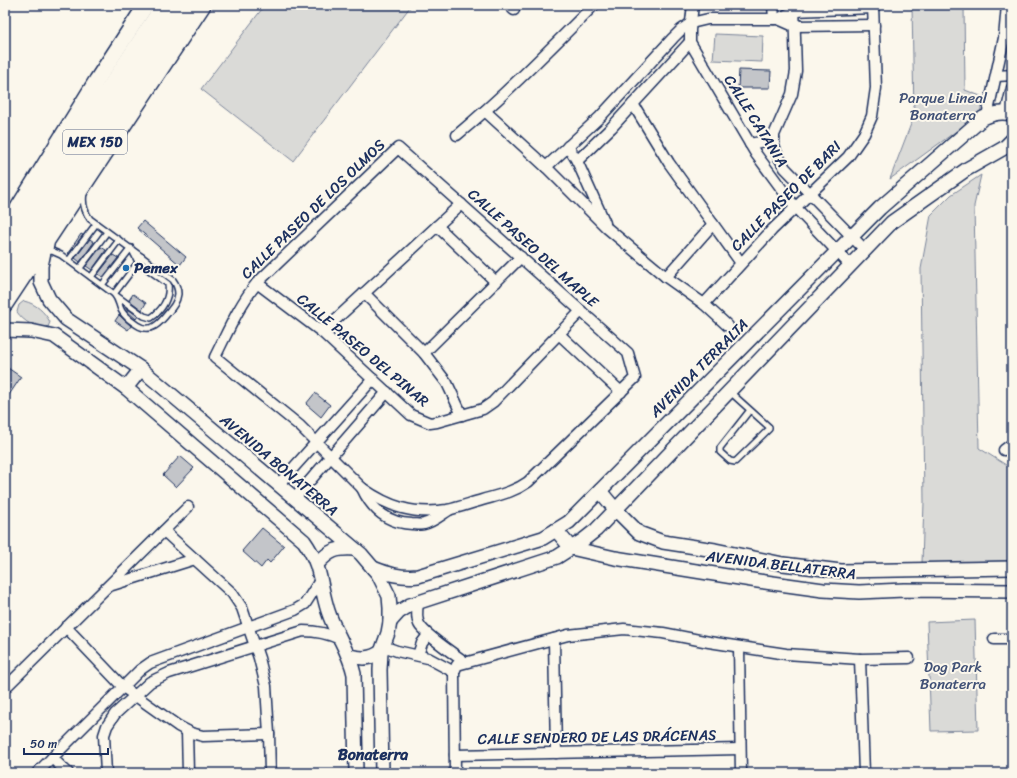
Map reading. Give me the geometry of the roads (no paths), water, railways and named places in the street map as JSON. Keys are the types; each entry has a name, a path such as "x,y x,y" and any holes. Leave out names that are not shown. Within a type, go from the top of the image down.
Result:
{"highway":[{"path":"5,295 12,277 8,264 166,5"},
{"name":"MEX 15D","path":"8,264 185,5"},
{"path":"172,25 190,5"}],"main road":[{"path":"5,228 96,80 146,5"},
{"path":"5,304 40,255 50,236 203,5"}],"street":[{"path":"457,135 517,82 594,5"},
{"path":"577,161 611,128 690,42 693,5"},
{"path":"773,5 776,19"},
{"path":"987,116 997,76 1004,38 1007,5"},
{"path":"776,19 794,8 874,7"},
{"name":"CALLE PASEO DE BARI","path":"704,304 772,230 848,157 864,134 872,116 876,88 874,7"},
{"path":"794,8 796,71 792,94 774,135 774,146 785,168 865,250"},
{"path":"546,167 600,117 677,34 691,23 708,19 776,19 794,26 874,25"},
{"name":"CALLE CATANIA","path":"690,42 756,154 795,207 850,265"},
{"path":"997,76 1012,75"},
{"path":"1009,114 1012,88"},
{"path":"633,104 669,163 741,263"},
{"path":"485,111 546,167 607,228 666,278 704,304 728,326"},
{"name":"AVENIDA TERRALTA","path":"374,568 401,577 418,576 543,538 569,522 880,208 983,118 987,116 1009,114"},
{"path":"750,144 774,139"},
{"path":"568,146 577,161 607,228"},
{"path":"390,622 399,612 410,605 557,557 596,530 892,222 967,169 1009,147"},
{"name":"CALLE PASEO DEL MAPLE","path":"398,148 628,353 635,378 621,392"},
{"name":"CALLE PASEO DE LOS OLMOS","path":"316,443 300,426 215,357 247,294 398,148"},
{"path":"322,332 461,204"},
{"path":"666,278 713,224"},
{"path":"437,226 496,282"},
{"name":"AVENIDA BONATERRA","path":"40,255 41,282 49,299 66,319 141,369 361,554 374,568 382,580 389,596 390,622 388,633 382,649 380,670 382,773"},
{"path":"424,352 521,257"},
{"name":"CALLE PASEO DEL PINAR","path":"257,283 322,332 412,414 430,423 444,421 483,409 493,402 581,311"},
{"path":"364,294 424,352 447,383 462,415"},
{"path":"54,336 66,319"},
{"path":"5,330 32,331 54,336 126,388 304,541 312,552 317,564 328,610 340,639 350,656 354,674 356,773"},
{"path":"316,443 362,488 387,504 415,511 450,509 513,491 521,487 535,476 621,392 560,334"},
{"path":"126,388 141,369"},
{"path":"278,485 373,379"},
{"path":"294,499 387,392"},
{"path":"362,488 368,500 376,510 389,519 406,524 424,524 435,520 450,509"},
{"name":"AVENIDA BELLATERRA","path":"600,491 615,509 639,533 663,542 715,550 783,564 841,571 1012,568"},
{"path":"5,688 188,507"},
{"path":"556,530 571,548"},
{"path":"164,531 232,593 242,608 266,686 270,773"},
{"path":"317,564 327,554 340,548 354,549"},
{"name":"AVENIDA BELLATERRA","path":"571,548 615,558 823,590 858,592 904,590 1012,591"},
{"path":"108,587 195,559"},
{"path":"37,773 123,686 150,663 295,610 305,604 321,579"},
{"path":"418,603 418,622 421,628 459,667 455,773"},
{"path":"66,627 123,686 187,731 203,736 269,734"},
{"path":"350,656 357,658 373,657 382,649 418,655 459,667 554,639 624,629 663,633 786,654 860,659 909,658"},
{"path":"106,773 104,735 107,726 115,714 150,682 169,673 303,631 326,633 340,639"},
{"path":"418,655 422,643 428,635"},
{"path":"994,638 1012,639"},
{"path":"554,639 556,753"},
{"path":"739,647 741,773"},
{"path":"860,659 864,773"},
{"path":"187,731 188,773"},
{"name":"CALLE SENDERO DE LAS DRÁCENAS","path":"455,755 740,749"},
{"path":"52,758 68,773"}],"lane":[{"path":"92,173 86,187 83,205 85,213 96,224 168,275 176,285 178,294 176,303 160,324 154,327 146,328 138,326 124,315 120,308 119,300 114,294"},
{"path":"69,260 96,224"},
{"path":"80,268 107,232"},
{"path":"91,277 119,240"},
{"path":"40,255 52,251 61,255 144,316 151,318 168,300 168,284 138,262 131,248"},
{"path":"102,285 131,248"},
{"path":"114,294 142,256"},
{"path":"729,391 769,427 769,429 735,462 731,462 720,452 720,448 750,410"}],"place":[{"name":"Pemex","path":"126,268"}],"district":[{"name":"Bonaterra","path":"373,754"}],"park label":[{"name":"Parque Lineal Bonaterra","path":"943,106"},
{"name":"Dog Park Bonaterra","path":"953,676"}]}
